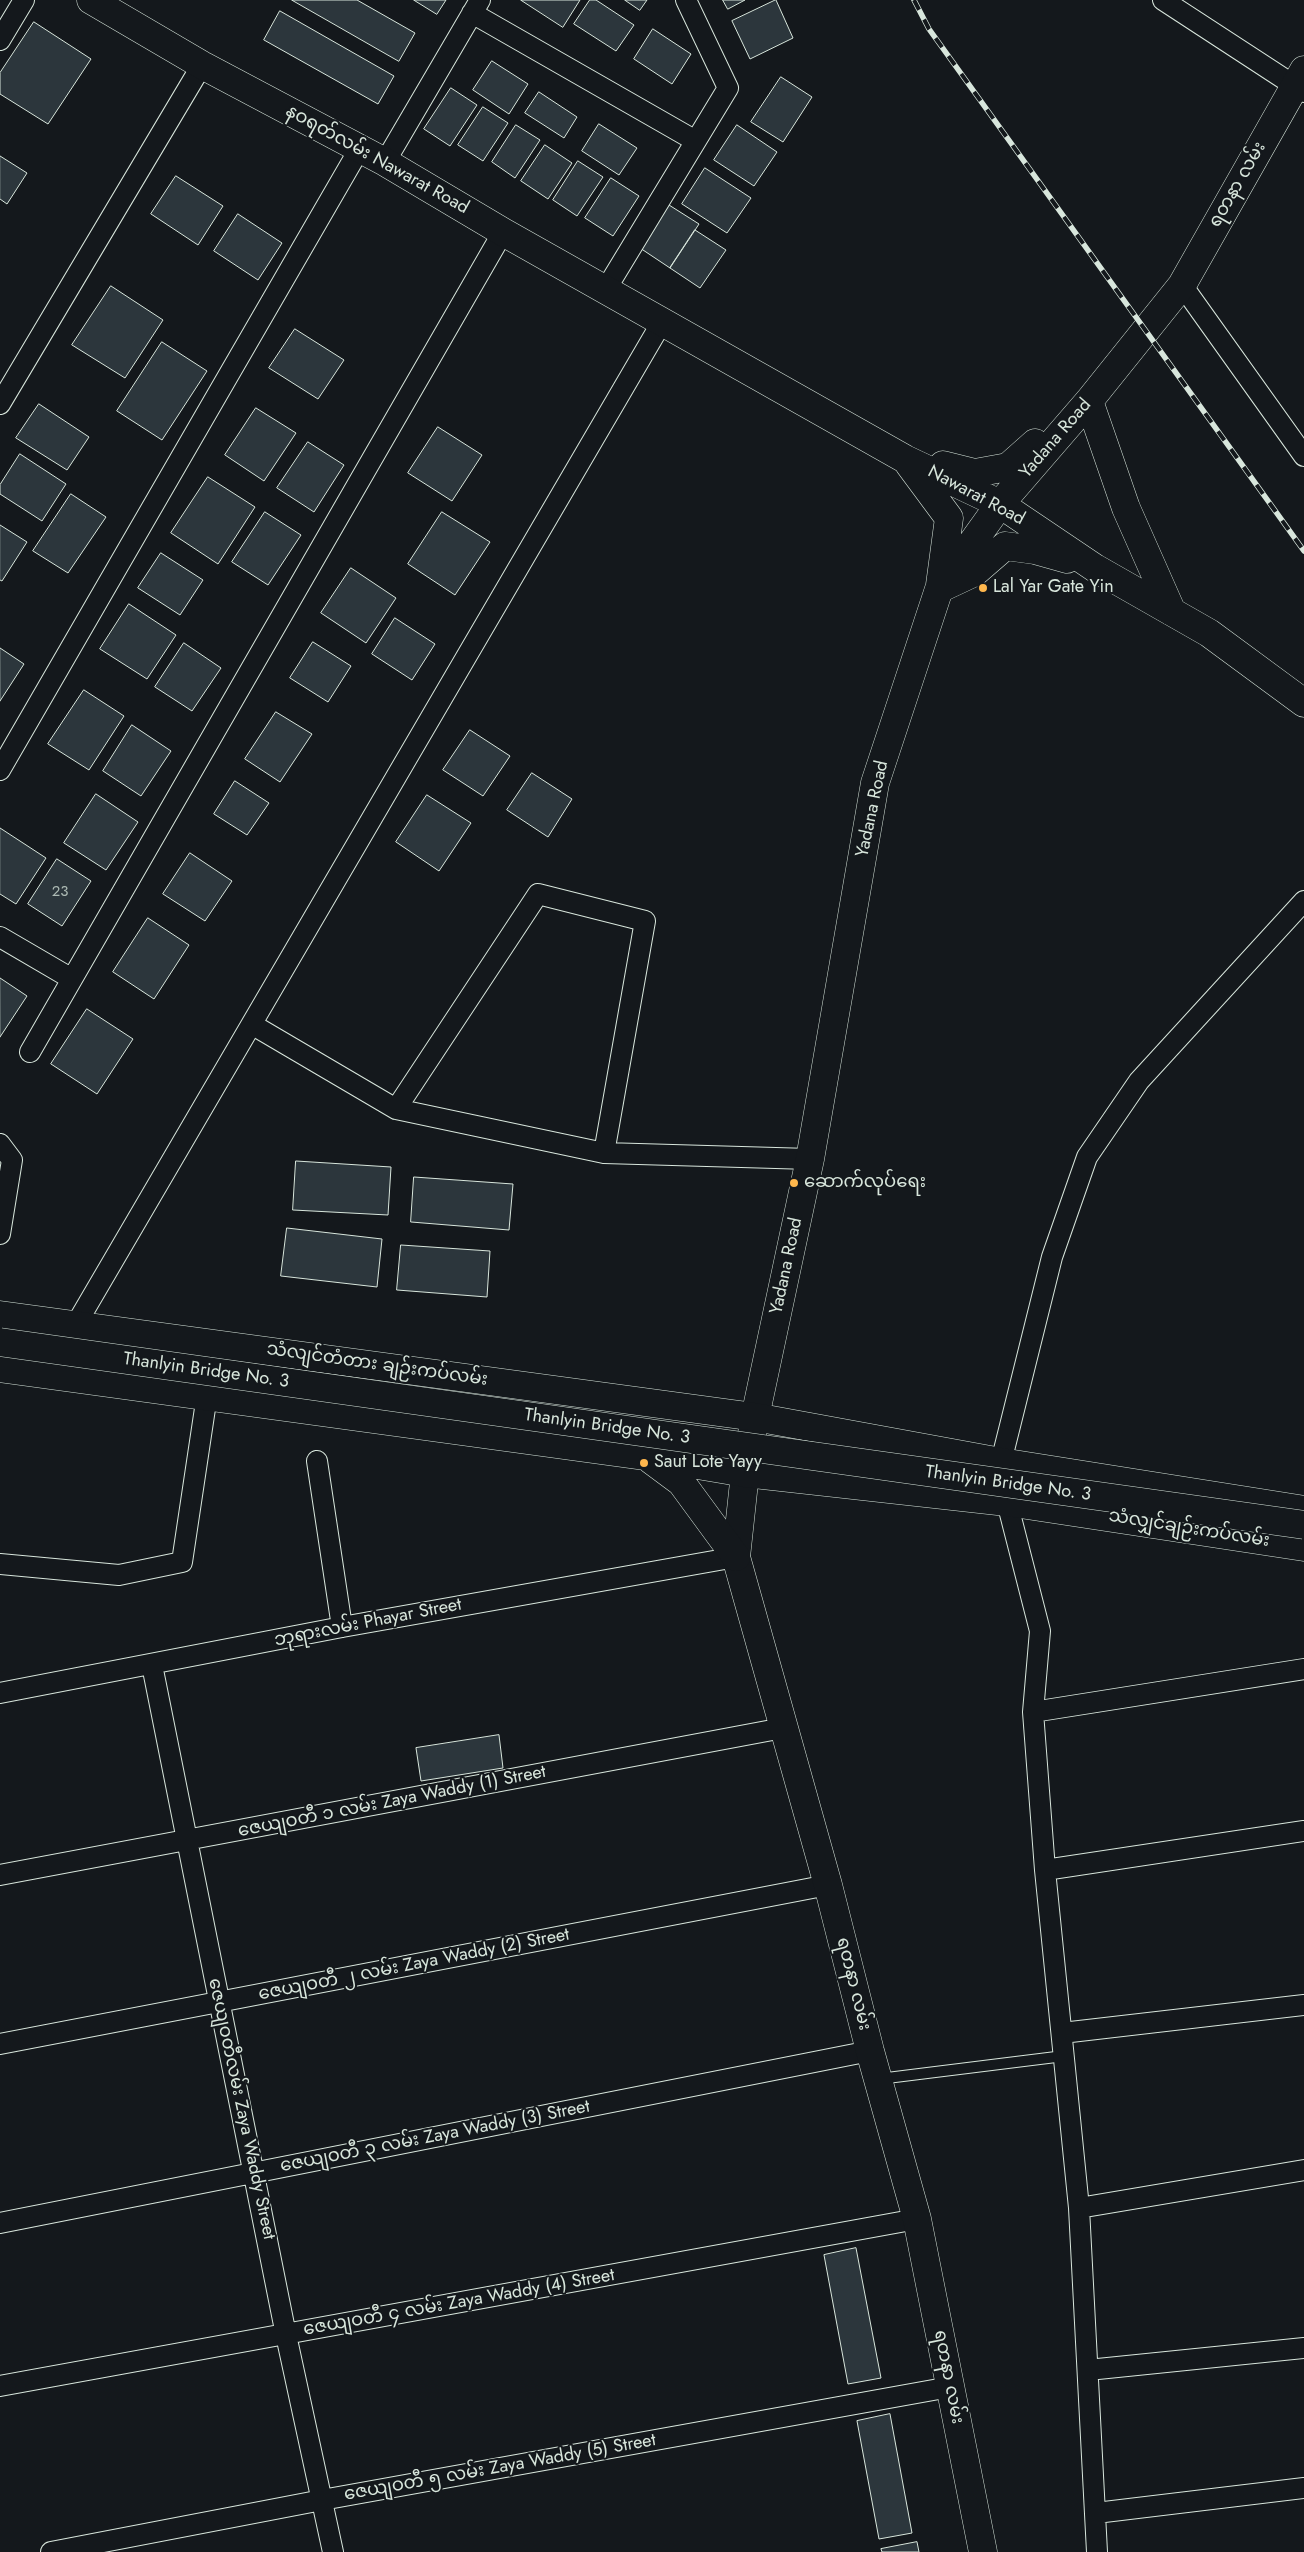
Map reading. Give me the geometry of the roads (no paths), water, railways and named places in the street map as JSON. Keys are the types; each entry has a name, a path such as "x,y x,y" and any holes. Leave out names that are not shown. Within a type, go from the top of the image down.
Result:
{"main road":[{"name":"နဝရတ်လမ်း Nawarat Road","path":"92,0 202,64 385,162 503,232 662,322"},
{"name":"ရတနာ လမ်း","path":"1182,284 1301,83"},
{"name":"Yadana Road","path":"754,1417 810,1159 875,783 939,589 1000,504 1089,401 1182,284"},
{"name":"Nawarat Road","path":"662,322 904,459 1000,504 1095,568 1209,633 1304,703"},
{"path":"904,459 946,465 975,473 1008,467 1089,401 1126,508 1172,612"},
{"path":"904,459 949,518 939,589"},
{"path":"939,589 975,572 1005,546 1035,550 1095,568"},
{"name":"သံလျင်တံတား ချဉ်းကပ်လမ်း","path":"0,1315 754,1417"},
{"name":"Thanlyin Bridge No. 3","path":"0,1342 1304,1525"},
{"path":"283,1406 290,1353"},
{"path":"0,1368 644,1456 745,1473"},
{"name":"ရတနာ လမ်း","path":"754,1417 745,1473 736,1557 828,1884 870,2051 917,2219 983,2552"},
{"name":"သံလျှင်ချဉ်းကပ်လမ်း","path":"754,1417 1001,1462 1304,1510"},
{"path":"644,1456 681,1482 736,1557"},
{"name":"သံလျှင်ချဉ်းကပ်လမ်း","path":"745,1473 1007,1502 1304,1547"}],"street":[{"path":"0,40 24,0"},
{"path":"606,290 694,140 728,88 686,0"},
{"path":"1163,0 1301,83"},
{"path":"385,162 476,7 694,140"},
{"path":"0,404 202,64"},
{"path":"0,770 360,148"},
{"path":"30,1052 503,232"},
{"path":"1182,284 1304,456"},
{"path":"75,1326 253,1025 662,322"},
{"path":"396,1109 538,894 645,921 604,1153"},
{"path":"1097,2552 1079,2208 1045,1870 1033,1712 1040,1631 1007,1502 1001,1462 1052,1257 1087,1156 1139,1081 1304,902"},
{"path":"0,937 72,979"},
{"path":"253,1025 396,1109 604,1153 810,1159"},
{"path":"0,1144 12,1160 0,1234"},
{"path":"0,1564 119,1575 182,1562 207,1395"},
{"path":"317,1461 342,1627"},
{"name":"ဘုရားလမ်း Phayar Street","path":"0,1693 342,1627 736,1557"},
{"name":"ဇေယျဝတီလမ်း Zaya Waddy Street","path":"152,1665 286,2335 333,2552"},
{"path":"1033,1712 1304,1669"},
{"name":"ဇေယျဝတီ ၁ လမ်း Zaya Waddy (1) Street","path":"0,1876 784,1728"},
{"path":"1045,1870 1304,1831"},
{"name":"ဇေယျဝတီ ၂ လမ်း Zaya Waddy (2) Street","path":"0,2044 828,1884"},
{"path":"1062,2034 1304,2004"},
{"name":"ဇေယျဝတီ ၃ လမ်း Zaya Waddy (3) Street","path":"0,2223 870,2051"},
{"path":"1079,2208 1304,2170"},
{"name":"ဇေယျဝတီ ၄ လမ်း Zaya Waddy (4) Street","path":"0,2386 917,2219"},
{"path":"1088,2370 1304,2348"},
{"name":"ဇေယျဝတီ ၅ လမ်း Zaya Waddy (5) Street","path":"51,2552 322,2500 950,2387"},
{"path":"1096,2513 1304,2488"}],"lane":[{"path":"878,2079 1064,2056"}],"railway":[{"path":"914,0 929,29 1304,551"}],"place":[{"name":"Lal Yar Gate Yin","path":"983,588"},
{"name":"ဆောက်လုပ်ရေး","path":"794,1183"},
{"name":"Saut Lote Yayy","path":"644,1463"}]}
